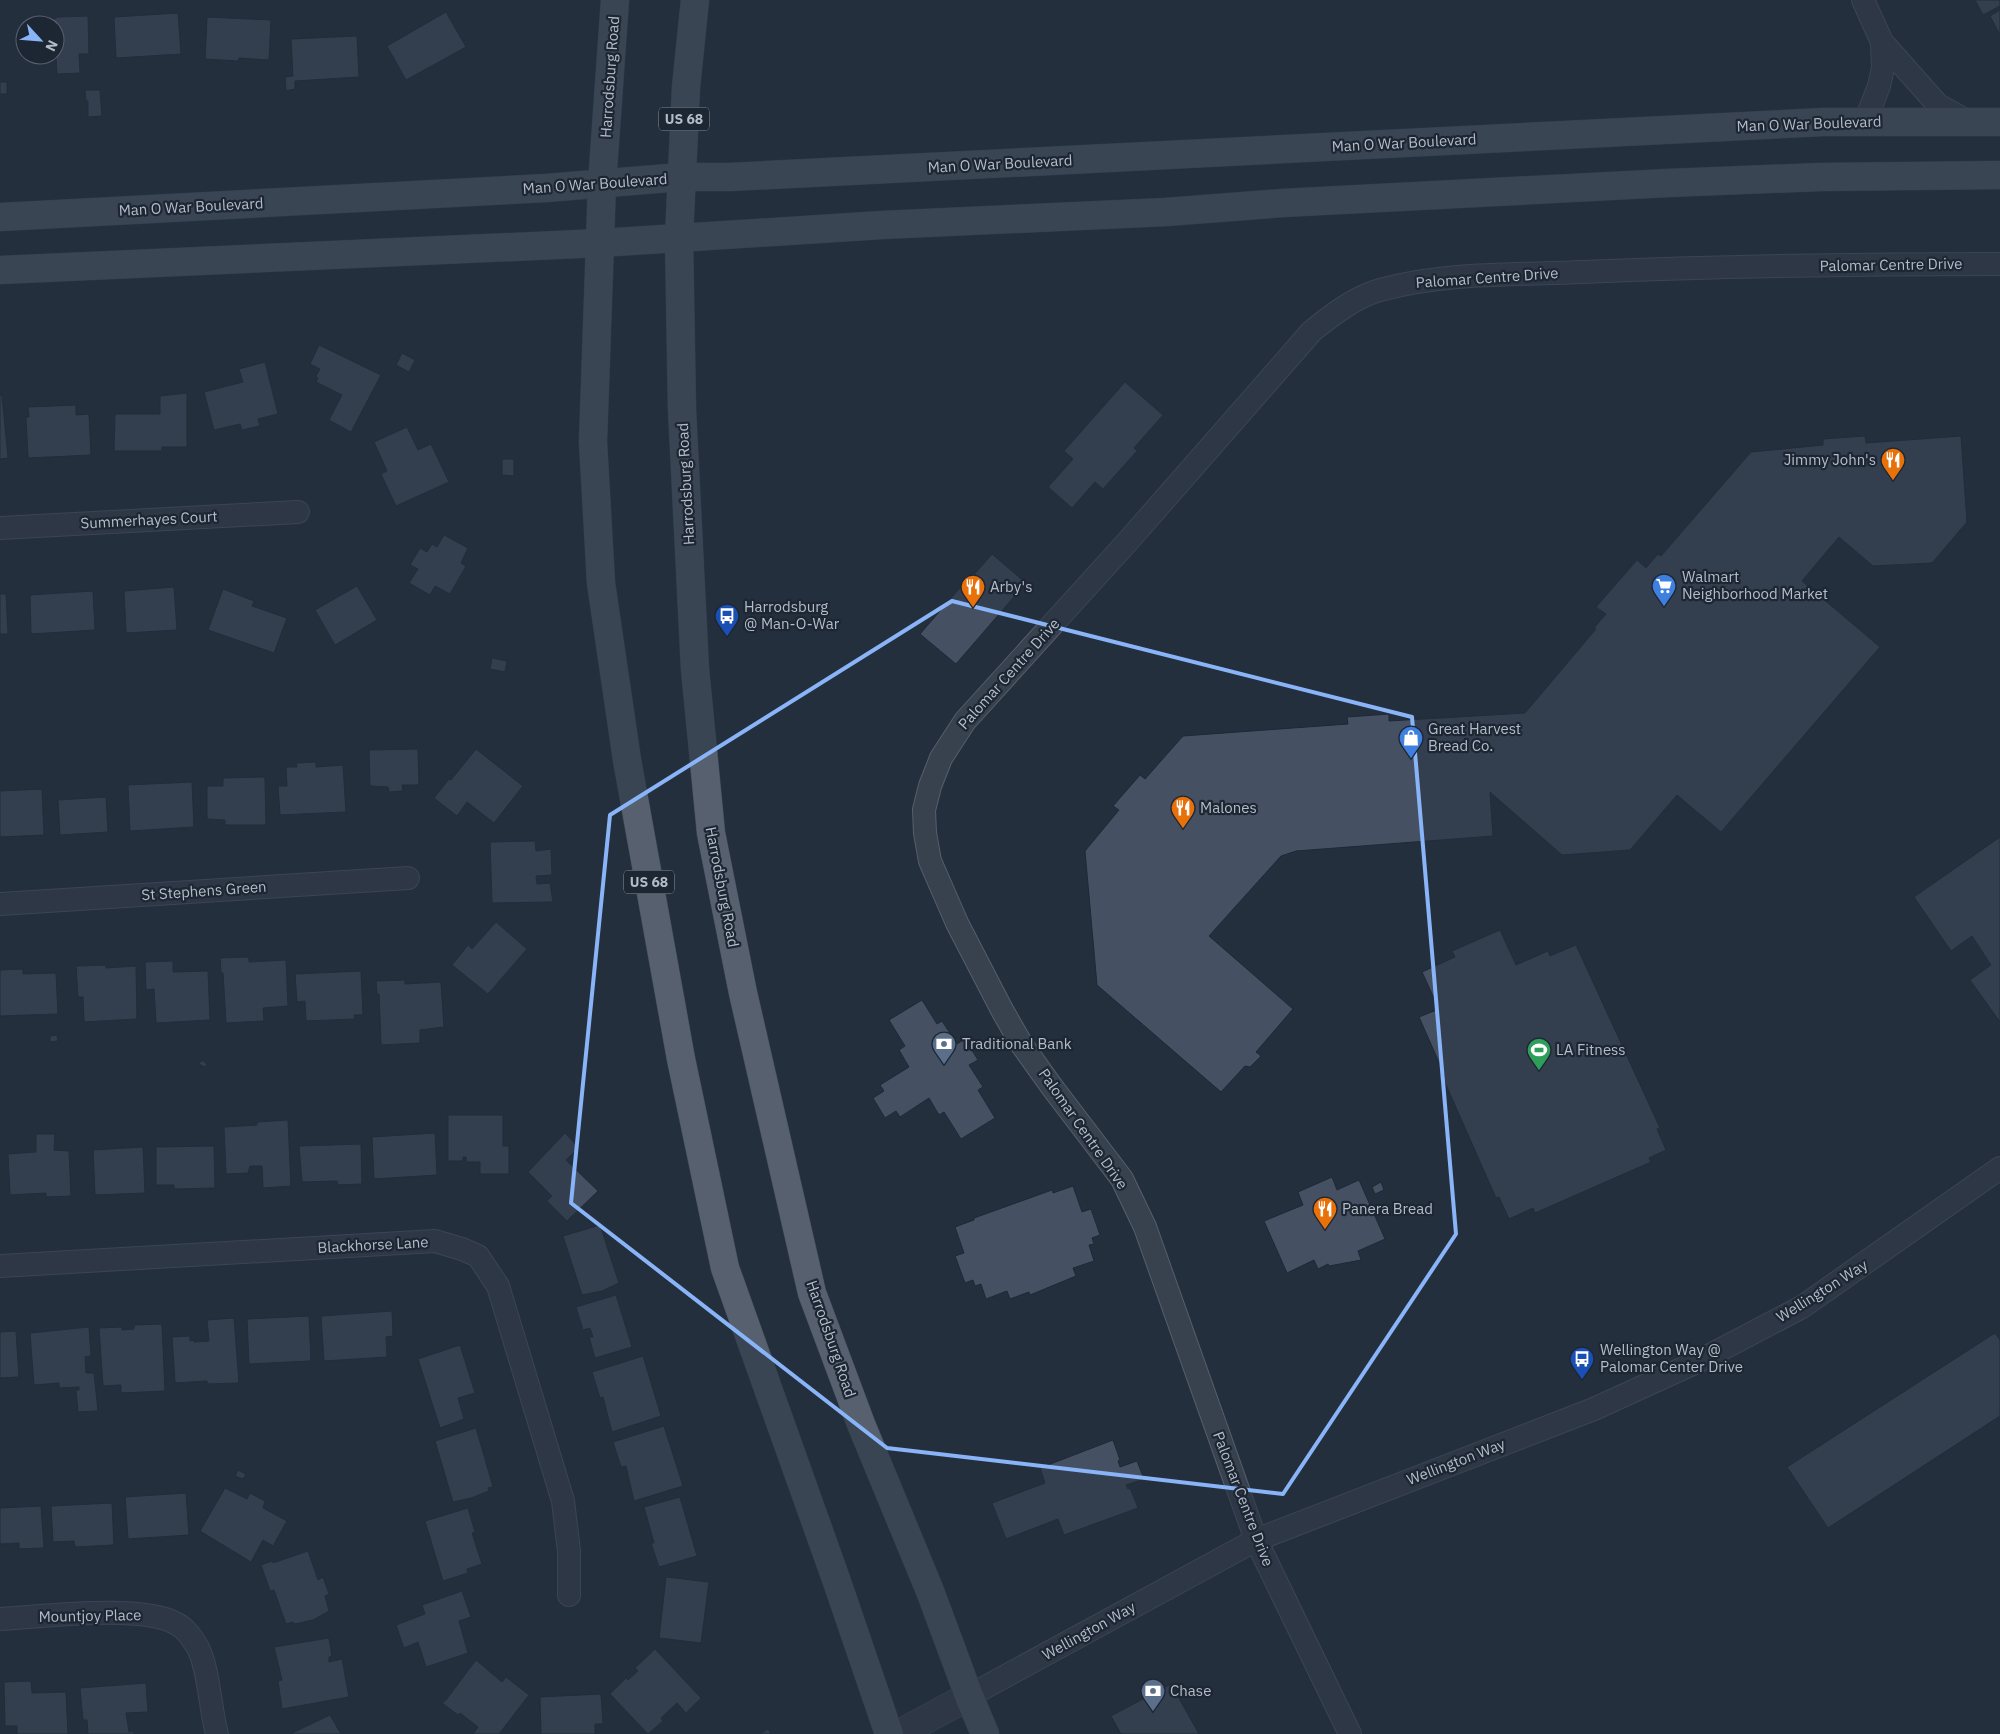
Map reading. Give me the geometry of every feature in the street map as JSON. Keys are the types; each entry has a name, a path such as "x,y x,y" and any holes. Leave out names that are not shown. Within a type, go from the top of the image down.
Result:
{"main road":[{"name":"Harrodsburg Road","path":"615,0 602,184 592,442 600,583 627,760 681,1059 725,1268 833,1570 889,1734"},
{"name":"Harrodsburg Road","path":"695,0 686,87 679,238 682,409 695,669 711,833 743,993 812,1293 861,1424 930,1591 985,1734"},
{"name":"Man O War Boulevard","path":"0,217 602,184 682,177 730,178 1823,122 2000,122"},
{"path":"0,270 600,243 882,225 1166,212 1303,202 1668,183 1820,177 2000,175"}],"street":[{"path":"1863,0 1882,42 1938,105 1967,121"},
{"path":"1865,122 1879,86 1883,68 1882,42"},
{"name":"Palomar Centre Drive","path":"1350,1734 1256,1540 1144,1227 1122,1179 1022,1044 1002,1010 957,923 930,861 925,832 924,810 930,786 941,758 952,738 965,721 1304,344 1312,331 1332,315 1372,294 1405,284 1461,277 1694,267 2000,264"},
{"name":"Summerhayes Court","path":"0,528 298,512"},
{"name":"St Stephens Green","path":"0,904 408,878"},
{"name":"Wellington Way","path":"899,1734 1256,1540 1594,1409 1699,1360 1802,1307 2000,1168"},
{"name":"Blackhorse Lane","path":"0,1266 435,1241 478,1256 498,1286 563,1501 569,1551 569,1595"},
{"name":"Mountjoy Place","path":"0,1619 86,1614 142,1614 160,1617 175,1623 186,1630 198,1649 217,1734"}],"highlighted area":[{"path":"952,601 1412,717 1456,1234 1283,1494 887,1448 571,1203 610,815"}],"building":[{"path":"1975,0 2000,0 2000,6 1983,15"},
{"path":"2000,10 2000,35 1990,16"},
{"path":"446,12 466,47 406,80 387,46"},
{"path":"178,13 181,54 116,58 114,17"},
{"path":"88,16 89,54 79,54 80,73 57,74 56,65 65,65 65,17"},
{"path":"207,17 271,20 269,60 239,58 238,61 205,59"},
{"path":"357,36 359,77 295,81 295,89 286,91 285,77 293,76 291,39"},
{"path":"0,82 7,82 7,94 0,94"},
{"path":"85,90 100,90 102,116 88,117 88,101 86,101"},
{"path":"319,345 381,375 351,432 329,420 342,395 316,382 318,378 316,376 320,369 310,364"},
{"path":"402,353 415,360 409,372 396,365"},
{"path":"265,362 278,414 258,419 260,426 242,430 240,424 214,430 204,392 243,382 239,369"},
{"path":"1125,382 1163,415 1134,448 1137,451 1103,489 1095,482 1072,508 1048,487 1073,459 1064,451"},
{"path":"187,393 187,447 162,447 162,451 114,451 115,414 160,414 160,396"},
{"path":"0,395 2,395 8,458 0,459"},
{"path":"76,405 76,415 89,414 91,455 28,458 26,417 29,417 28,407"},
{"path":"407,427 418,450 431,444 449,482 396,506 381,474 387,471 374,442"},
{"path":"1865,436 1866,443 1961,436 1967,522 1932,563 1873,566 1839,537 1802,581 1880,647 1721,832 1677,795 1630,850 1562,855 1490,792 1493,836 1296,851 1281,856 1209,936 1293,1009 1256,1052 1261,1056 1250,1067 1245,1066 1221,1092 1097,985 1085,851 1119,810 1113,806 1140,775 1145,779 1183,736 1348,724 1347,717 1389,714 1389,721 1525,713 1596,629 1594,628 1606,614 1596,607 1637,560 1646,568 1658,554 1661,556 1751,452 1823,445 1823,439"},
{"path":"502,459 514,459 514,476 502,475"},
{"path":"444,535 468,548 461,563 466,566 450,594 435,586 430,595 409,583 418,569 410,565 420,548 427,552 432,544 437,547"},
{"name":"Arby's","path":"992,554 1026,583 956,664 920,634"},
{"path":"357,586 377,620 335,645 315,610"},
{"path":"174,587 177,630 126,633 124,591"},
{"path":"223,589 254,601 252,606 287,618 274,653 208,630"},
{"path":"93,591 95,630 31,634 30,595"},
{"path":"0,594 6,594 8,634 0,634"},
{"path":"492,658 507,661 505,672 490,669"},
{"path":"418,749 419,785 402,785 403,791 389,792 388,787 370,786 369,750"},
{"path":"476,749 523,786 494,823 467,802 457,816 434,798"},
{"path":"316,762 316,767 343,765 346,812 280,815 278,786 287,786 286,767 297,767 296,763"},
{"path":"265,777 266,825 225,825 225,820 207,819 207,786 223,786 223,778"},
{"path":"192,782 194,827 130,831 128,785"},
{"path":"42,789 44,835 0,837 0,791"},
{"path":"106,797 108,832 60,835 58,800"},
{"path":"2000,837 2000,1022 1970,980 1991,965 1972,936 1951,951 1914,897"},
{"path":"535,841 536,851 551,849 552,875 536,876 537,884 550,883 553,902 492,903 490,842"},
{"path":"496,922 527,949 488,994 452,965 468,945 472,949"},
{"path":"1500,930 1516,965 1548,951 1550,956 1576,945 1660,1128 1657,1129 1666,1150 1649,1158 1651,1162 1535,1213 1533,1208 1509,1219 1499,1197 1496,1198 1443,1078 1445,1076 1419,1017 1439,1009 1422,972 1455,957 1452,951"},
{"path":"249,957 249,962 286,960 288,1006 263,1008 264,1021 226,1023 223,973 221,973 220,958"},
{"path":"173,961 173,972 208,971 210,1020 156,1023 154,989 146,990 145,962"},
{"path":"106,965 106,968 136,966 137,1019 84,1022 83,997 78,997 76,966"},
{"path":"23,969 23,974 56,973 58,1014 0,1016 0,970"},
{"path":"361,971 363,1015 354,1015 355,1019 306,1021 305,1001 297,1002 295,974"},
{"path":"405,980 405,984 441,982 444,1027 420,1030 420,1043 381,1045 379,994 377,994 376,981"},
{"path":"922,1000 937,1024 942,1021 957,1044 965,1039 978,1060 969,1065 983,1087 978,1090 995,1118 961,1139 944,1112 939,1115 929,1098 900,1117 896,1111 885,1118 873,1098 884,1091 880,1085 909,1067 899,1050 905,1046 889,1020"},
{"path":"57,1035 58,1041 50,1042 50,1036"},
{"path":"202,1060 207,1064 205,1067 199,1064"},
{"path":"448,1115 503,1115 503,1146 509,1146 509,1174 480,1174 480,1162 466,1162 466,1157 463,1157 463,1161 448,1161"},
{"path":"288,1120 291,1186 263,1188 262,1166 250,1166 248,1173 226,1174 224,1127 257,1125 257,1122"},
{"path":"435,1133 437,1175 374,1179 372,1137"},
{"path":"565,1133 579,1148 566,1160 598,1191 567,1221 547,1201 552,1196 528,1172"},
{"path":"36,1134 55,1134 54,1150 69,1151 71,1196 46,1197 46,1193 10,1195 8,1154 36,1152"},
{"path":"361,1144 362,1184 338,1185 337,1181 302,1182 299,1146"},
{"path":"214,1146 215,1188 174,1189 174,1185 156,1185 156,1147"},
{"path":"143,1147 145,1193 95,1195 93,1150"},
{"name":"Panera Bread","path":"1332,1177 1337,1190 1359,1180 1385,1239 1358,1251 1361,1260 1329,1266 1328,1264 1318,1269 1314,1260 1287,1273 1264,1221 1303,1205 1298,1192"},
{"path":"1381,1182 1384,1190 1375,1194 1372,1187"},
{"path":"1073,1186 1082,1212 1091,1209 1100,1235 1092,1238 1094,1244 1089,1245 1094,1261 1073,1268 1076,1276 1030,1295 1029,1292 1010,1299 1007,1291 986,1299 981,1284 975,1286 973,1280 965,1283 955,1256 964,1253 955,1227 974,1220 974,1218 1052,1190 1053,1193"},
{"path":"600,1225 619,1283 602,1291 582,1295 563,1236"},
{"path":"616,1295 632,1347 595,1358 589,1337 593,1337 590,1328 583,1330 576,1307"},
{"path":"392,1311 393,1336 386,1337 387,1357 324,1361 321,1316"},
{"path":"309,1316 311,1361 249,1364 247,1319"},
{"path":"234,1318 239,1383 207,1384 207,1381 175,1383 172,1337 190,1336 190,1341 209,1341 207,1320"},
{"path":"162,1324 165,1391 121,1393 121,1385 103,1386 99,1328 122,1327 122,1330 134,1329 134,1325"},
{"path":"89,1327 91,1356 85,1357 86,1373 94,1373 98,1411 78,1412 76,1390 79,1390 79,1387 59,1388 59,1383 34,1385 30,1333"},
{"path":"16,1331 19,1377 0,1378 0,1332"},
{"path":"1995,1333 2000,1340 2000,1416 1828,1528 1787,1467"},
{"path":"460,1345 475,1393 458,1398 464,1419 440,1428 418,1359"},
{"path":"643,1356 661,1416 612,1432 603,1397 600,1398 592,1372"},
{"path":"664,1426 683,1486 634,1501 626,1466 621,1467 613,1442"},
{"path":"476,1428 493,1487 488,1488 489,1491 471,1498 453,1502 435,1441"},
{"path":"1113,1440 1120,1460 1118,1461 1120,1467 1137,1461 1144,1479 1126,1485 1128,1489 1130,1488 1138,1508 1064,1535 1058,1519 1006,1539 992,1503 1045,1483 1040,1468"},
{"path":"238,1470 246,1474 243,1479 235,1476"},
{"path":"225,1488 247,1499 250,1493 265,1501 263,1508 287,1521 273,1546 263,1540 251,1562 200,1531"},
{"path":"186,1493 189,1535 128,1539 125,1497"},
{"path":"680,1497 697,1556 659,1567 651,1543 654,1543 644,1507"},
{"path":"112,1503 114,1545 75,1547 74,1541 53,1542 51,1506"},
{"path":"41,1506 44,1548 19,1549 19,1543 0,1544 0,1508"},
{"path":"468,1508 475,1532 472,1533 482,1564 467,1569 468,1573 443,1581 425,1521"},
{"path":"308,1551 318,1580 323,1577 329,1594 325,1596 329,1611 313,1620 286,1624 274,1590 270,1591 261,1565 272,1561 273,1563"},
{"path":"666,1577 709,1582 701,1643 659,1638"},
{"path":"462,1591 471,1617 459,1621 468,1653 426,1667 418,1642 404,1648 396,1625 425,1614 422,1605"},
{"path":"329,1638 332,1656 329,1657 329,1662 342,1659 349,1697 282,1709 278,1681 282,1680 274,1647"},
{"path":"655,1649 701,1698 686,1713 677,1703 661,1718 663,1721 648,1734 610,1694 626,1678 628,1680 638,1671 635,1668"},
{"path":"476,1660 502,1682 506,1677 529,1695 499,1734 473,1734 478,1727 460,1713 458,1715 442,1703"},
{"path":"31,1681 32,1693 66,1692 68,1734 17,1734 17,1726 5,1726 4,1682"},
{"path":"146,1683 148,1712 126,1713 129,1732 134,1731 134,1734 88,1734 87,1720 83,1720 80,1688"},
{"name":"Chase","path":"1171,1684 1199,1734 1121,1734 1111,1716"},
{"path":"601,1694 603,1724 595,1724 595,1734 541,1734 540,1697"},
{"path":"330,1715 341,1734 290,1734"},
{"path":"768,1729 771,1734 760,1734"}],"place":[{"name":"Jimmy John's","path":"1893,481"},
{"name":"Walmart Neighborhood Market","path":"1664,607"},
{"name":"Arby's","path":"973,608"},
{"name":"Harrodsburg @ Man-O-War","path":"727,637"},
{"name":"Great Harvest Bread Co.","path":"1411,759"},
{"name":"Malones","path":"1183,829"},
{"name":"Traditional Bank","path":"944,1065"},
{"name":"LA Fitness","path":"1539,1071"},
{"name":"Panera Bread","path":"1325,1230"},
{"name":"Wellington Way @ Palomar Center Drive","path":"1582,1380"},
{"name":"Chase","path":"1153,1712"}]}
